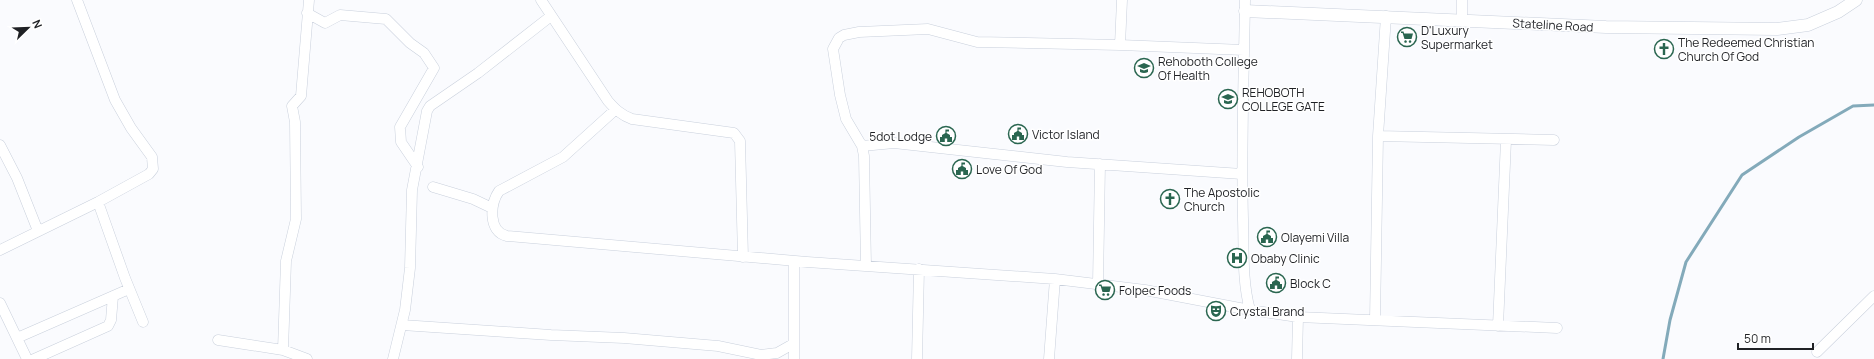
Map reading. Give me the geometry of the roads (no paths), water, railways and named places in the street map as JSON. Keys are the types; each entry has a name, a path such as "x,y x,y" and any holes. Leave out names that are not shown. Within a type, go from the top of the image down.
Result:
{"street":[{"path":"0,250 98,202 149,174 153,169 154,162 152,157 131,128 115,100 77,0"},
{"path":"283,350 286,261 296,219 295,122 292,106 301,96 309,0"},
{"path":"541,0 616,110 632,119 734,133 737,135 740,141 743,257"},
{"path":"1120,45 1122,0"},
{"path":"1462,0 1462,20"},
{"name":"Stateline Road","path":"1245,6 1386,16 1606,27 1777,29 1808,25 1838,12 1856,0"},
{"path":"1245,6 1242,86 1242,174 1244,264 1247,299 1250,310"},
{"path":"308,13 325,23 340,15 386,18 410,43 424,53 434,68 400,127 401,142 418,167"},
{"path":"393,359 402,325 410,268 412,190 418,167 427,111 430,106 478,73 551,16"},
{"path":"1375,320 1378,136 1386,16"},
{"path":"866,266 862,146 846,119 840,95 833,50 839,38 844,35 858,32 928,30 977,42 1120,45 1244,50"},
{"path":"616,110 563,157 503,187 495,196 492,208 495,227 502,234 743,257 1055,279 1145,290 1250,310 1298,317 1557,328"},
{"path":"1378,136 1554,140"},
{"path":"1498,326 1506,140"},
{"path":"862,146 894,143 1068,162 1242,174"},
{"path":"0,145 17,178 38,231"},
{"path":"1098,284 1100,164"},
{"path":"433,187 474,199 492,208"},
{"path":"98,202 129,289 143,322"},
{"path":"794,261 794,359"},
{"path":"917,359 919,269"},
{"path":"1049,359 1055,279"},
{"path":"17,338 129,289"},
{"path":"34,359 108,326 111,320 113,296"},
{"path":"1818,352 1874,296"},
{"path":"0,303 27,359"},
{"path":"1297,359 1298,317"},
{"path":"402,325 632,339 718,346 761,355 777,353 793,344"},
{"path":"218,340 283,350 306,359"}],"waterway":[{"path":"1663,359 1670,320 1686,262 1742,175 1799,137 1853,106 1874,105"}],"place":[{"name":"D'Luxury Supermarket","path":"1407,37"},
{"name":"The Redeemed Christian Church Of God","path":"1664,49"},
{"name":"Rehoboth College Of Health","path":"1144,68"},
{"name":"REHOBOTH COLLEGE GATE","path":"1228,99"},
{"name":"Victor Island","path":"1018,134"},
{"name":"5dot Lodge","path":"946,136"},
{"name":"Love Of God","path":"962,169"},
{"name":"The Apostolic Church","path":"1170,199"},
{"name":"Olayemi Villa","path":"1267,237"},
{"name":"Obaby Clinic","path":"1237,258"},
{"name":"Block C","path":"1276,283"},
{"name":"Folpec Foods","path":"1105,290"},
{"name":"Crystal Brand","path":"1216,311"}]}
